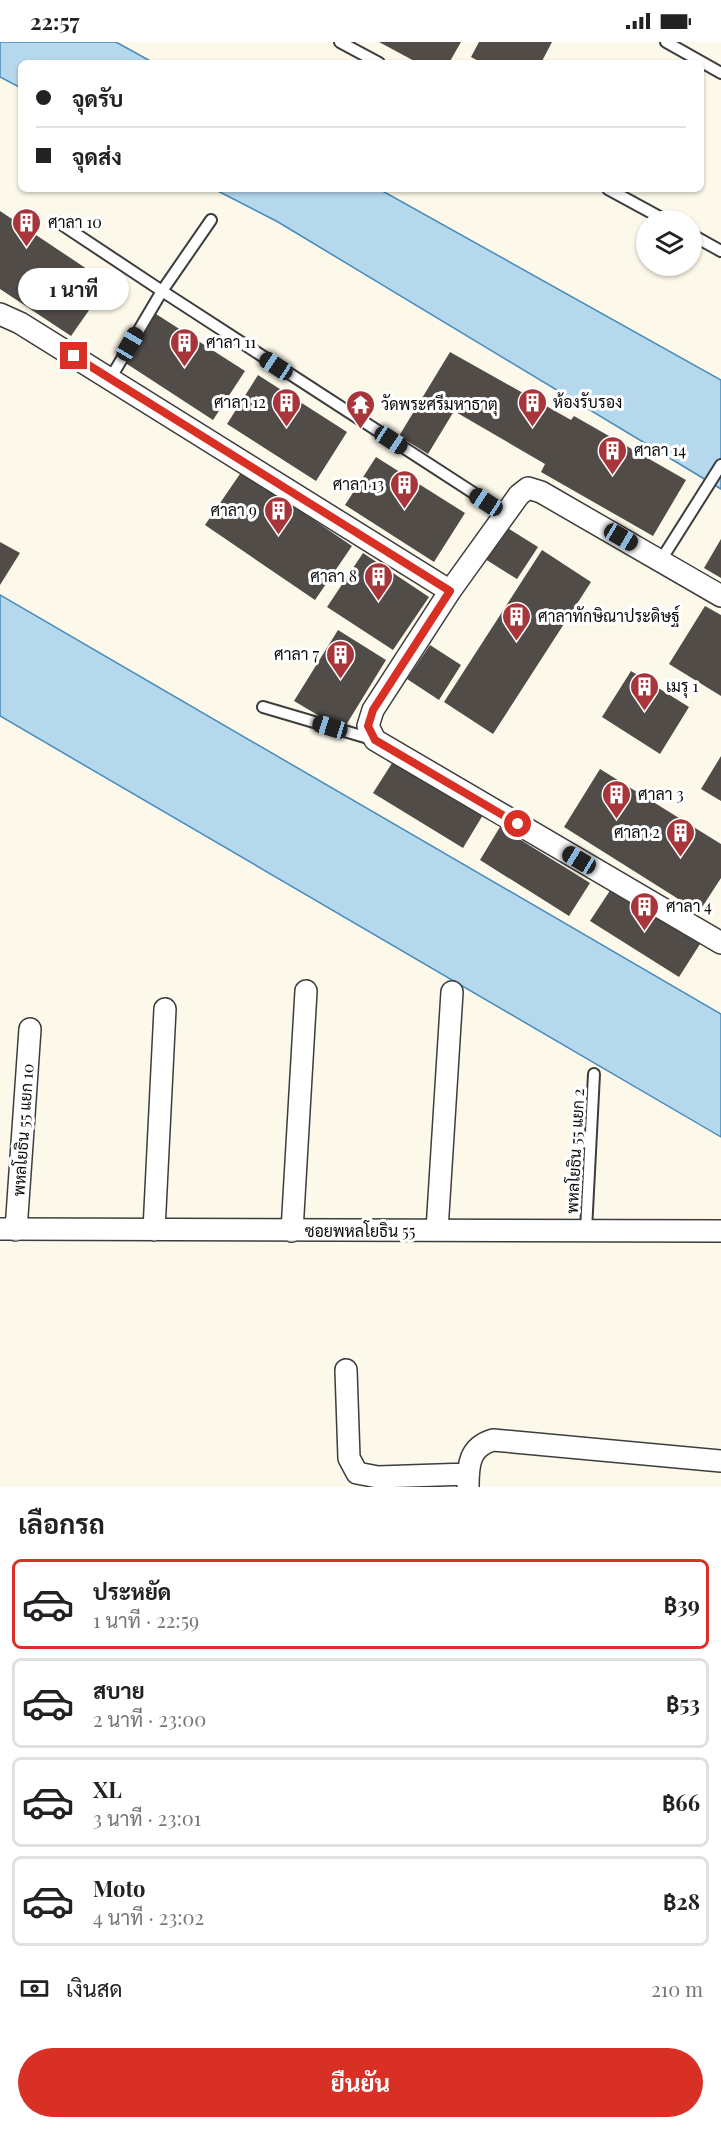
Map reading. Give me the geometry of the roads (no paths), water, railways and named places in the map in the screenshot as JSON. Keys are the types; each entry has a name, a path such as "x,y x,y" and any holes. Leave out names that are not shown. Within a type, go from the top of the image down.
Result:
{"street":[{"path":"0,314 20,323 450,591"},
{"path":"721,596 541,492 528,488 519,495 450,591 373,710 368,726 375,740 721,943"},
{"path":"292,1231 306,991"},
{"path":"437,1230 452,992"},
{"path":"154,1230 165,1009"},
{"name":"พหลโยธิน 55 แยก 10","path":"8,1229 30,1029"},
{"name":"ซอยพหลโยธิน 55","path":"8,1229 721,1231"},
{"path":"346,1370 349,1458 357,1473 378,1477 468,1481 468,1463 476,1449 483,1443 493,1440 721,1461"}],"lane":[{"path":"340,42 373,60"},
{"path":"666,42 698,60"},
{"path":"704,63 721,73"},
{"path":"614,192 647,210"},
{"path":"110,379 162,291 211,220"},
{"path":"58,222 506,514"},
{"path":"702,241 721,251"},
{"path":"661,560 721,465"},
{"path":"262,707 375,740"},
{"name":"พหลโยธิน 55 แยก 2","path":"586,1230 594,1074"}],"water":[{"path":"0,42 116,42 149,60 18,60 18,86 0,77"},
{"path":"220,192 384,192 721,380 721,489 278,222"},
{"path":"0,595 721,1014 721,1137 0,716"}],"place":[{"name":"ศาลา 10","path":"27,248"},
{"name":"ศาลา 11","path":"185,368"},
{"name":"ศาลา 12","path":"287,428"},
{"name":"ห้องรับรอง","path":"532,428"},
{"name":"วัดพระศรีมหาธาตุ","path":"360,430"},
{"name":"ศาลา 14","path":"613,476"},
{"name":"ศาลา 13","path":"405,510"},
{"name":"ศาลา 9","path":"278,536"},
{"name":"ศาลา 8","path":"378,602"},
{"name":"ศาลาทักษิณาประดิษฐ์","path":"517,642"},
{"name":"ศาลา 7","path":"340,680"},
{"name":"เมรุ 1","path":"645,712"},
{"name":"ศาลา 3","path":"617,820"},
{"name":"ศาลา 2","path":"681,858"},
{"name":"ศาลา 4","path":"645,932"}]}
